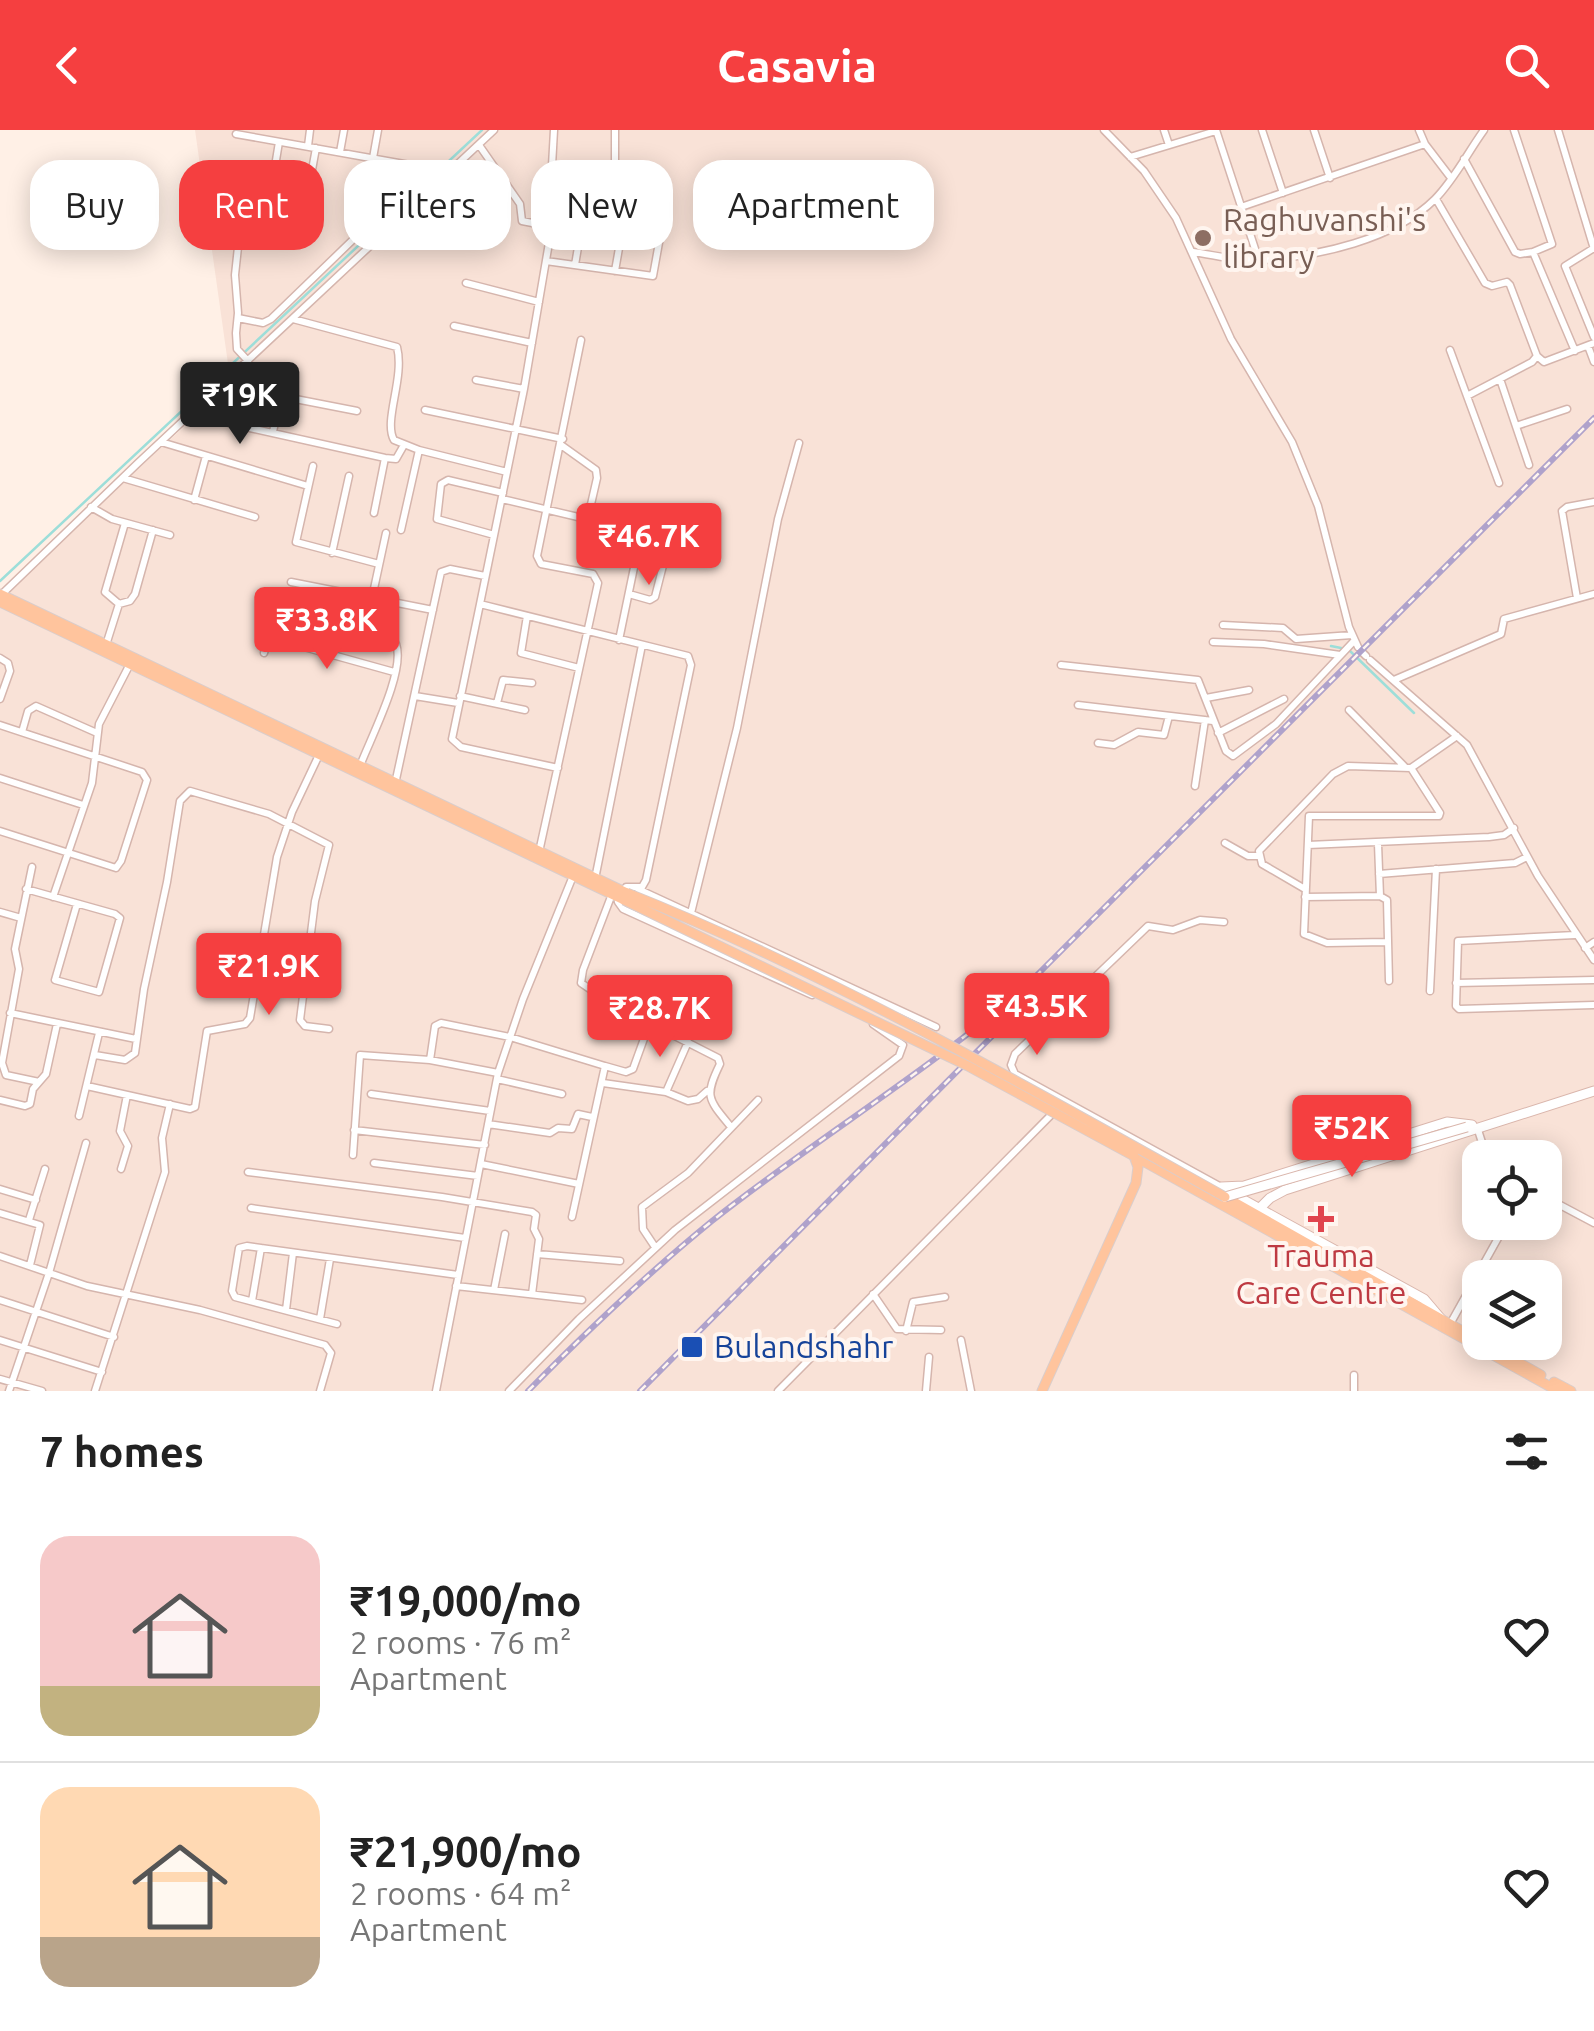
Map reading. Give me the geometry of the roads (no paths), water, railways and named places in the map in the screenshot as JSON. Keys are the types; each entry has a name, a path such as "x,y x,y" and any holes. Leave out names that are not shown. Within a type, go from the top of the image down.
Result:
{"main road":[{"path":"0,597 595,879 968,1066 1570,1391"},
{"path":"0,597 130,664 573,876 826,982 1223,1192 1462,1333"},
{"path":"1042,1391 1136,1184 1138,1167 1134,1156"},
{"path":"1510,1360 1558,1391"}],"street":[{"path":"244,357 236,333 241,219 249,212 268,209 274,130"},
{"path":"310,130 310,160"},
{"path":"340,152 344,130"},
{"path":"374,158 378,130"},
{"path":"457,160 494,130"},
{"path":"552,160 554,130"},
{"path":"615,130 615,160"},
{"path":"1104,130 1160,192 1193,252 1231,339 1287,433 1318,506 1360,649 1475,756 1514,828 1520,860 1594,960"},
{"path":"1164,130 1169,145"},
{"path":"1262,130 1282,194"},
{"path":"1314,130 1330,178"},
{"path":"1418,130 1451,178"},
{"path":"1193,252 1258,260 1323,250 1384,231 1436,199 1484,130"},
{"path":"1464,158 1513,249 1520,254 1552,244 1514,130"},
{"path":"1558,130 1594,248 1566,266 1592,342 1594,362"},
{"path":"1130,157 1216,131 1258,260"},
{"path":"236,134 381,160"},
{"path":"1241,206 1425,144"},
{"path":"480,145 520,204 523,222 550,228 508,472 452,735 456,744 558,768"},
{"path":"1436,199 1485,283 1510,285 1536,356 1544,362 1592,342"},
{"path":"238,318 263,323 271,320 350,250"},
{"path":"0,597 194,412 244,357 292,318 360,250"},
{"path":"575,265 578,250"},
{"path":"615,271 619,250"},
{"path":"546,261 651,276 655,274 659,250"},
{"path":"1533,252 1575,351"},
{"path":"466,283 539,302"},
{"path":"292,318 397,347 400,379 389,428 394,440 508,472"},
{"path":"454,326 532,343"},
{"path":"539,852 598,580 594,574 538,561 581,340"},
{"path":"1450,350 1499,483"},
{"path":"1467,396 1532,362 1536,356"},
{"path":"273,432 284,378"},
{"path":"1500,379 1529,465"},
{"path":"476,380 524,389"},
{"path":"280,396 357,411"},
{"path":"425,410 562,442 596,470 591,507 578,517 448,480 441,484 437,518 494,535"},
{"path":"1516,426 1567,410"},
{"path":"194,412 386,458 396,459 404,444"},
{"path":"161,442 308,486"},
{"path":"692,913 736,728 778,519 799,443"},
{"path":"401,530 419,450"},
{"path":"194,500 206,456"},
{"path":"374,513 386,458"},
{"path":"313,466 296,542 379,564"},
{"path":"332,553 349,476"},
{"path":"122,478 254,517"},
{"path":"1577,598 1562,512 1594,502"},
{"path":"91,507 125,523 170,535"},
{"path":"119,604 106,592 125,523"},
{"path":"619,640 642,529"},
{"path":"106,645 119,604 133,598 152,530"},
{"path":"372,598 386,533"},
{"path":"629,594 650,600 655,597 670,538"},
{"path":"395,784 440,577 445,570 485,576"},
{"path":"292,582 432,610"},
{"path":"1394,680 1502,634 1504,618 1594,594"},
{"path":"480,604 588,633 685,653 691,665 653,852 644,884 623,894 618,902 623,909 868,1022 904,1045 899,1056 656,1248 509,1391"},
{"path":"264,654 274,618 283,614 393,642 399,652 394,672 360,766"},
{"path":"528,616 522,653 579,668"},
{"path":"1223,625 1286,629 1296,639 1360,649"},
{"path":"268,638 394,672"},
{"path":"1214,642 1264,644 1342,656"},
{"path":"595,879 642,645"},
{"path":"1078,705 1209,720 1230,756 1250,747 1276,724 1342,656 1360,649"},
{"path":"0,658 8,663 10,671 0,699"},
{"path":"52,897 83,805 96,757 97,733 130,664"},
{"path":"1061,665 1198,680 1209,720 1195,786"},
{"path":"497,704 503,680 532,683"},
{"path":"1206,698 1249,690"},
{"path":"414,696 525,710"},
{"path":"1218,733 1284,700"},
{"path":"22,732 28,711 36,706 97,733"},
{"path":"1349,710 1408,768 1440,813 1311,814 1302,929 1306,935 1327,943 1387,942"},
{"path":"1098,742 1114,745 1138,732 1166,734 1169,716"},
{"path":"0,725 146,776 116,868 0,831"},
{"path":"1258,856 1262,847 1342,767 1408,768 1457,736"},
{"path":"87,1086 190,1109 195,1106 207,1031 249,1022 277,857 319,755"},
{"path":"0,778 83,805"},
{"path":"94,1055 130,1059 135,1053 152,945 184,795 197,791 288,823 326,842 330,848 315,902 300,1022 329,1029"},
{"path":"1308,845 1496,836 1514,828"},
{"path":"1225,843 1248,856 1258,856"},
{"path":"1378,844 1380,896"},
{"path":"1258,856 1262,864 1305,893 1380,896 1387,900 1389,981"},
{"path":"1379,874 1520,860"},
{"path":"32,867 14,950 19,969 3,1069 12,1078 39,1082"},
{"path":"1430,990 1436,869"},
{"path":"436,1391 498,1076 573,876"},
{"path":"26,889 76,904 120,918 100,992 54,980 76,904"},
{"path":"623,894 692,913 936,1027"},
{"path":"602,1083 666,1092 693,1102 708,1091 720,1060 612,1004 581,983 583,970 623,894"},
{"path":"0,912 21,918"},
{"path":"1224,922 1200,920 1173,930 1148,926 1015,1054 1011,1065 1015,1074 1223,1192 1260,1208 1424,1299 1446,1325 1496,1240"},
{"path":"1576,935 1460,940 1456,945 1456,1006 1594,1007"},
{"path":"209,942 262,946"},
{"path":"1585,948 1594,942"},
{"path":"257,979 304,984"},
{"path":"1456,983 1594,980"},
{"path":"10,1013 137,1039"},
{"path":"430,1060 438,1024 510,1037 626,1072 633,1069 650,1022"},
{"path":"0,1100 28,1106 46,1074 57,1024"},
{"path":"79,1116 100,1033"},
{"path":"666,1092 688,1042"},
{"path":"353,1155 360,1055 430,1060 562,1094"},
{"path":"572,1216 605,1066"},
{"path":"1260,1208 1285,1190 1594,1089"},
{"path":"708,1091 715,1108 731,1126"},
{"path":"371,1094 490,1110"},
{"path":"121,1168 128,1146 120,1131 127,1095"},
{"path":"656,1248 642,1229 642,1207 688,1173 758,1100"},
{"path":"95,1391 165,1172 162,1138 170,1104"},
{"path":"781,1390 1053,1113"},
{"path":"488,1124 551,1133 558,1128 572,1130 578,1114 592,1117"},
{"path":"1223,1192 1472,1127"},
{"path":"1472,1127 1478,1140"},
{"path":"354,1130 485,1145"},
{"path":"10,1387 49,1273 86,1143"},
{"path":"374,1162 478,1176"},
{"path":"481,1164 578,1184"},
{"path":"29,1220 46,1169"},
{"path":"248,1172 534,1213 534,1229 539,1238 532,1294"},
{"path":"0,1188 36,1200"},
{"path":"1562,1206 1594,1223"},
{"path":"251,1208 465,1238"},
{"path":"0,1213 29,1220 40,1228 30,1265"},
{"path":"494,1290 505,1234"},
{"path":"337,1324 232,1294 238,1251 243,1246 458,1275"},
{"path":"252,1301 261,1248"},
{"path":"286,1310 293,1252"},
{"path":"537,1254 620,1261"},
{"path":"0,1256 128,1295 329,1346 332,1353 320,1391"},
{"path":"320,1320 330,1259"},
{"path":"456,1286 582,1300"},
{"path":"873,1294 893,1325 906,1331 941,1330"},
{"path":"906,1331 913,1302 945,1298"},
{"path":"0,1300 114,1337"},
{"path":"0,1340 102,1372"},
{"path":"962,1340 970,1391"},
{"path":"926,1391 929,1357"},
{"path":"1354,1375 1354,1391"},
{"path":"1534,1391 1540,1378"},
{"path":"0,1379 10,1387 42,1391"}],"waterway":[{"path":"0,581 482,130"},
{"path":"1331,646 1341,648"},
{"path":"1350,651 1414,713"}],"railway":[{"path":"528,1391 618,1303 712,1221 1022,990 1594,418"},
{"path":"640,1391 1020,1008"}],"place":[{"name":"Raghuvanshi's library","path":"1203,238"},
{"name":"Trauma Care Centre","path":"1321,1219"},
{"name":"Bulandshahr","path":"692,1347"}]}
